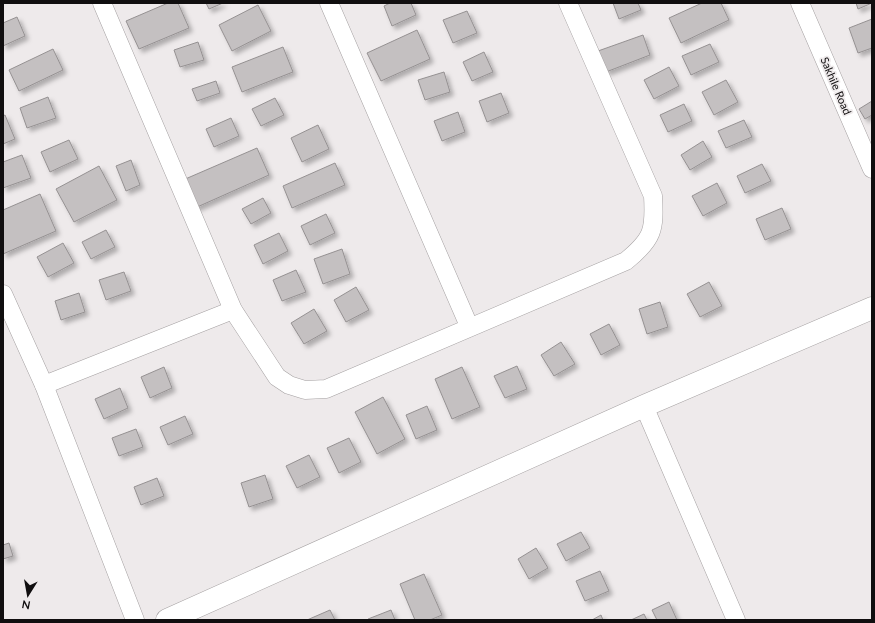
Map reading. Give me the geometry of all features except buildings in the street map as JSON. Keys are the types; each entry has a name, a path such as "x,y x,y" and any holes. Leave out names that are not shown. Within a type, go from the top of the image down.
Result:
{"street":[{"path":"102,3 233,310 277,377 289,385 305,390 326,389 469,326 626,260 640,249 649,238 654,218 653,196 568,3"},
{"path":"329,3 469,326"},
{"name":"Sakhile Road","path":"800,3 872,169"},
{"path":"3,294 44,385 135,620"},
{"path":"167,620 644,406 872,308"},
{"path":"44,385 233,310"},
{"path":"644,406 736,620"}]}
